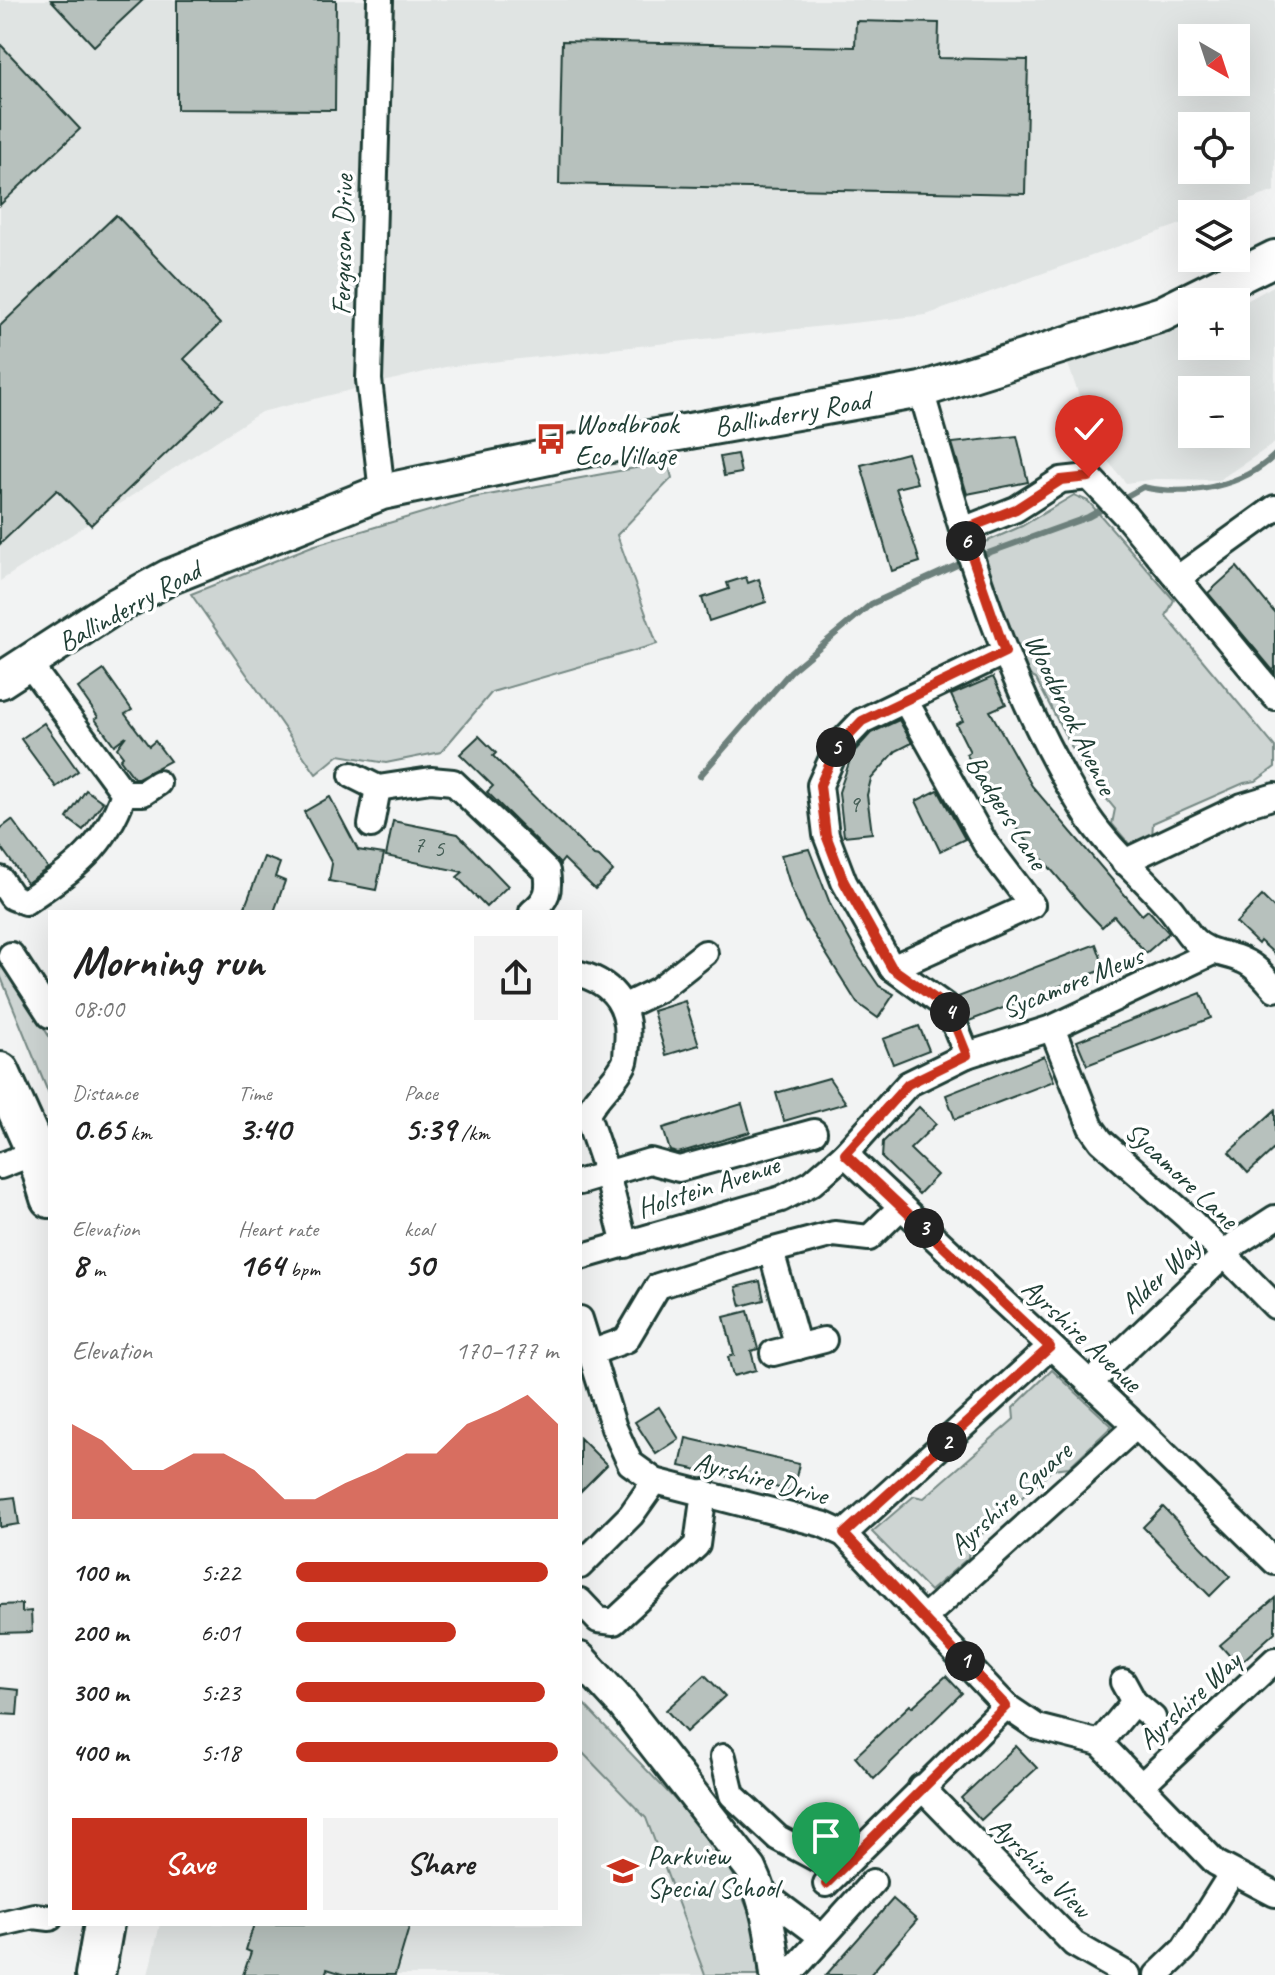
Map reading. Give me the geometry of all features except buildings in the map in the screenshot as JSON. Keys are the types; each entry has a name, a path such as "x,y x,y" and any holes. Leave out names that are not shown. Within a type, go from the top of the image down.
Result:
{"main road":[{"name":"Ballinderry Road","path":"0,681 114,607 169,577 382,492 582,450 921,390 1162,314 1275,258"},
{"path":"0,1072 36,1152 48,1191"},
{"path":"95,1975 100,1926"}],"street":[{"name":"Ferguson Drive","path":"380,0 369,380 382,492"},
{"name":"Woodbrook Avenue","path":"921,390 1005,652 1044,738 1089,818 1124,862 1168,906 1194,940 1211,953 1244,961 1275,989"},
{"path":"966,538 1061,480 1089,477 1125,515 1275,697"},
{"path":"1178,578 1275,508"},
{"path":"967,1055 948,1008 892,968 844,882 826,835 820,785 837,747 862,721 1005,652"},
{"path":"29,664 124,793"},
{"name":"Badgers Lane","path":"892,968 1032,905 985,843 905,700"},
{"path":"352,775 378,788 431,780 453,782 547,871 550,888 544,902 534,910"},
{"path":"124,793 143,793 158,783"},
{"path":"371,825 378,788"},
{"path":"0,879 12,897 25,902 64,875 87,856 116,815 124,793"},
{"path":"1124,862 1242,806 1275,796"},
{"path":"623,1007 658,990 705,953"},
{"name":"Sycamore Mews","path":"845,1154 908,1084 967,1055 1052,1028 1211,953"},
{"path":"11,955 48,1012"},
{"path":"582,975 615,992 629,1023 625,1063 592,1102 587,1115 607,1174 625,1245"},
{"name":"Sycamore Lane","path":"1052,1028 1091,1127 1101,1141 1187,1217 1275,1306"},
{"path":"582,1181 650,1161 679,1169 814,1132"},
{"path":"0,1166 36,1152"},
{"name":"Ayrshire Avenue","path":"845,1154 1136,1426 1275,1562"},
{"name":"Holstein Avenue","path":"582,1256 781,1199 812,1183 845,1154"},
{"path":"584,1337 626,1340 658,1286 834,1234 869,1238 901,1207"},
{"name":"Alder Way","path":"1090,1383 1238,1242 1275,1218"},
{"path":"771,1251 798,1347"},
{"name":"Ayrshire Drive","path":"584,1337 614,1428 630,1463 655,1481 822,1524 844,1534 1006,1706 1037,1727 1100,1743 1143,1784 1216,1863 1275,1894"},
{"path":"773,1353 824,1340"},
{"path":"844,1534 1050,1347"},
{"name":"Ayrshire Square","path":"925,1617 1136,1426"},
{"path":"582,1564 631,1515 655,1481"},
{"path":"582,1603 598,1620 614,1622 697,1545 704,1492"},
{"path":"582,1660 623,1705 751,1869 762,1892 773,1942 785,1971 822,1937 873,1882"},
{"name":"Ayrshire Way","path":"1143,1784 1275,1660"},
{"path":"1100,1743 1128,1692 1153,1718"},
{"path":"723,1757 732,1795 778,1838 832,1877 1006,1706"},
{"name":"Ayrshire View","path":"921,1787 1074,1944 1128,1975"},
{"path":"1157,1975 1184,1949 1232,1873"},
{"path":"762,1892 822,1937"},
{"path":"0,1924 34,1916 48,1918"}],"shaded area":[{"path":"0,0 1275,0 1275,191 1250,200 1178,200 1178,225 926,315 445,367 261,412 0,581"},
{"path":"1275,285 1275,443 1219,480 1156,479 1126,483 1097,448 1068,364 1178,330 1178,360 1250,360 1250,299"},
{"path":"668,462 672,478 617,535 657,644 492,692 441,752 386,763 339,755 316,774 191,594 312,546 472,498"},
{"path":"1074,495 1088,501 1174,600 1166,616 1275,747 1275,767 1256,781 1244,783 1153,823 1152,838 1131,846 1112,824 1115,809 1085,773 1036,679 1025,673 980,556 981,544 1022,526"},
{"path":"0,954 48,1035 48,1092 0,975"},
{"path":"1052,1370 1112,1426 1069,1467 1053,1469 969,1546 968,1558 930,1591 872,1532 914,1496 924,1498 1014,1419 1013,1408"},
{"path":"582,1702 723,1850 753,1922 759,1975 705,1975 646,1818 582,1752"},
{"name":"Parkview Special School","path":"582,1752 646,1817 705,1975 148,1975 160,1926 582,1926"}],"waterway":[{"path":"1118,501 1143,487 1178,491 1213,487 1247,475 1275,455"},
{"path":"977,557 1088,517 1108,506"},
{"path":"700,776 791,671 871,604 966,561"}],"place":[{"name":"Woodbrook Eco Village","path":"551,439"},
{"name":"Parkview Special School","path":"623,1871"}],"route":[{"path":"826,1884 1006,1706 844,1534 1050,1347 845,1154 908,1084 967,1055 948,1008 892,968 844,882 826,835 820,785 837,747 862,721 1005,652 963,530 1016,509 1061,480 1089,477"}]}
